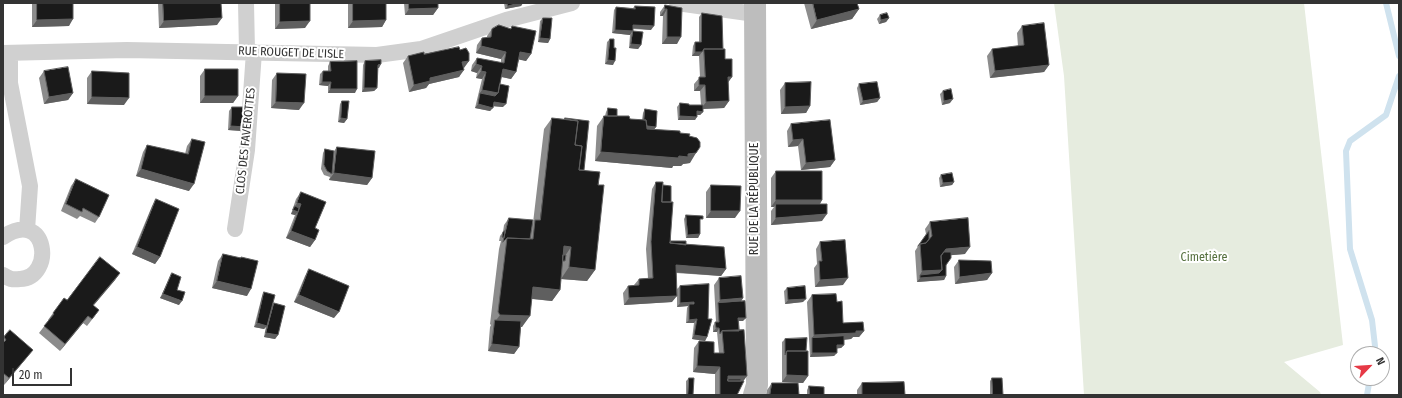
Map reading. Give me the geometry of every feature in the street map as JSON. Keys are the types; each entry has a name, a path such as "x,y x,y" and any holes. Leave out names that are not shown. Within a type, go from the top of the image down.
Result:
{"street":[{"name":"CLOS DES FAVEROTTES","path":"235,229 247,150 250,51 246,3"},
{"name":"RUE ROUGET DE L'ISLE","path":"6,53 127,50 250,51 377,55 421,49 506,20 572,3"},
{"path":"677,3 755,9"},
{"name":"RUE DE LA RÉPUBLIQUE","path":"754,395 757,385 755,9"},
{"path":"6,53 10,83 30,186 27,230"},
{"path":"3,237 15,230 27,230 36,234 41,241 43,252 40,263 34,273 24,279 10,280 3,275"}],"green space":[{"name":"Cimetière","path":"1054,3 1304,3 1343,345 1284,362 1320,392 1321,395 1084,395 1064,76"}],"building":[{"path":"37,3 73,3 73,19 37,20"},
{"path":"163,3 221,3 222,18 164,21"},
{"path":"280,3 310,3 310,21 280,22"},
{"path":"353,3 386,3 386,20 353,21"},
{"path":"409,3 438,3 438,8 409,9"},
{"path":"507,3 519,3 508,6"},
{"path":"813,3 857,3 859,9 817,20"},
{"path":"665,5 682,8 681,37 667,37 667,9 665,9"},
{"path":"635,6 655,7 654,26 633,25 633,31 615,30 616,7 635,9"},
{"path":"702,13 722,16 723,49 704,49 702,52 695,52 695,42 701,42"},
{"path":"887,13 889,18 881,20 880,15"},
{"path":"543,18 552,18 550,39 540,38"},
{"path":"1044,23 1049,65 995,71 992,49 1024,45 1022,26"},
{"path":"499,25 511,29 512,26 536,31 531,54 520,52 516,72 503,69 498,93 482,90 486,72 481,71 482,66 476,64 477,58 504,63 506,52 481,46 482,38 491,37 492,29"},
{"path":"633,31 643,32 641,45 631,44"},
{"path":"610,39 614,39 614,48 616,48 615,61 608,60"},
{"path":"459,47 460,50 466,48 469,53 469,61 462,62 464,70 430,78 430,81 414,85 408,56"},
{"path":"704,49 725,49 725,59 732,59 732,77 728,77 729,101 706,102 705,85 699,85 699,77 705,77"},
{"path":"381,60 381,64 378,65 377,88 364,88 365,61"},
{"path":"357,61 357,89 330,89 331,82 322,82 323,71 331,71 330,62"},
{"path":"68,67 73,93 49,97 44,71"},
{"path":"205,69 238,69 238,96 205,96"},
{"path":"92,71 129,73 129,98 92,97"},
{"path":"277,73 306,74 304,103 276,102"},
{"path":"811,82 810,106 785,107 785,83"},
{"path":"877,82 880,98 863,101 859,84"},
{"path":"500,84 509,86 506,104 494,102 493,108 478,104 480,93 495,96 498,93"},
{"path":"951,89 953,99 944,101 943,91"},
{"path":"342,101 349,101 347,119 341,118"},
{"path":"680,103 689,105 703,105 703,112 697,111 697,117 680,116"},
{"path":"232,107 246,107 245,127 231,126"},
{"path":"608,108 617,109 617,116 608,116"},
{"path":"645,109 657,111 656,127 647,126 646,120 644,120"},
{"path":"604,116 629,116 630,119 646,120 647,129 680,131 680,133 690,134 689,136 697,138 700,142 700,147 696,153 688,154 688,157 679,156 678,158 601,152"},
{"path":"552,118 578,121 575,145 582,146 579,170 600,172 598,185 604,185 595,270 569,267 571,247 564,246 560,290 533,287 530,316 500,315 498,312 507,238 533,239 535,220 540,220"},
{"path":"565,118 589,121 584,170 579,170 582,146 575,145 578,121"},
{"path":"830,120 835,160 806,163 803,139 793,140 791,124"},
{"path":"192,139 205,142 194,184 141,169 147,145 188,154"},
{"path":"337,147 375,151 372,178 334,173"},
{"path":"325,149 334,151 332,174 327,171 324,165"},
{"path":"776,171 822,171 822,200 776,200"},
{"path":"952,173 954,182 943,183 941,175"},
{"path":"76,179 109,195 99,217 83,208 82,212 66,204"},
{"path":"656,182 663,182 662,202 673,202 670,243 724,247 726,269 676,265 677,296 629,298 628,286 639,285 639,279 653,278 651,242"},
{"path":"663,185 671,186 671,202 662,202"},
{"path":"711,185 741,186 740,211 711,211"},
{"path":"301,192 326,202 315,228 319,230 315,240 291,231 301,204 297,203"},
{"path":"156,199 179,209 160,257 137,247"},
{"path":"776,204 827,204 827,214 776,218"},
{"path":"295,206 299,208 298,212 293,210"},
{"path":"686,215 703,216 703,219 700,219 700,234 688,235"},
{"path":"509,218 533,220 530,239 507,238 503,242"},
{"path":"968,218 970,247 946,249 941,256 942,270 922,271 920,244 926,243 932,236 930,222"},
{"path":"505,231 504,238 502,237 503,232"},
{"path":"929,231 929,239 926,243 918,246"},
{"path":"845,240 848,278 820,280 819,261 822,261 820,242"},
{"path":"671,241 686,241 686,245 670,243"},
{"path":"944,252 951,252 951,258 946,265 946,276 920,278 920,275 939,273 942,270 941,256"},
{"path":"223,254 258,261 251,289 217,281"},
{"path":"563,255 566,255 565,261 563,261"},
{"path":"100,257 120,273 93,305 99,310 92,319 88,316 65,344 44,326 64,298 67,300"},
{"path":"959,260 991,261 992,273 960,277"},
{"path":"309,269 349,286 339,312 299,295"},
{"path":"172,273 181,277 177,290 185,292 182,301 163,294"},
{"path":"741,276 743,298 720,300 719,278"},
{"path":"709,284 708,319 712,319 707,337 694,335 697,319 689,320 689,304 694,304 694,302 680,303 680,286"},
{"path":"805,286 806,299 788,300 787,288"},
{"path":"264,292 275,295 267,326 257,323"},
{"path":"836,294 837,302 842,301 843,323 863,322 864,331 856,331 856,333 814,335 812,295"},
{"path":"745,301 746,318 738,318 739,331 722,331 720,334 719,328 716,328 715,322 719,322 718,303"},
{"path":"274,303 285,306 278,335 266,333"},
{"path":"495,320 521,321 519,347 492,344"},
{"path":"10,330 33,350 9,378 3,373 3,343 6,340 4,337"},
{"path":"744,330 747,376 728,376 728,381 744,381 737,395 720,395 720,367 697,366 699,341 714,342 714,353 724,353 722,331"},
{"path":"844,336 844,345 837,345 837,353 812,353 812,338"},
{"path":"807,338 806,351 787,351 785,355 785,339"},
{"path":"787,351 808,351 808,376 787,375"},
{"path":"689,378 694,378 693,395 688,395"},
{"path":"992,378 1002,378 1003,395 993,395"},
{"path":"728,379 741,379 741,381 728,381"},
{"path":"904,382 905,395 862,395 862,383"},
{"path":"772,383 798,383 799,395 770,395"},
{"path":"809,386 824,387 824,395 810,395"}],"waterway":[{"path":"1386,3 1399,56"},
{"path":"1375,346 1372,320 1350,249 1346,151 1350,141 1386,115 1399,76"},
{"path":"1367,395 1369,386"}]}
